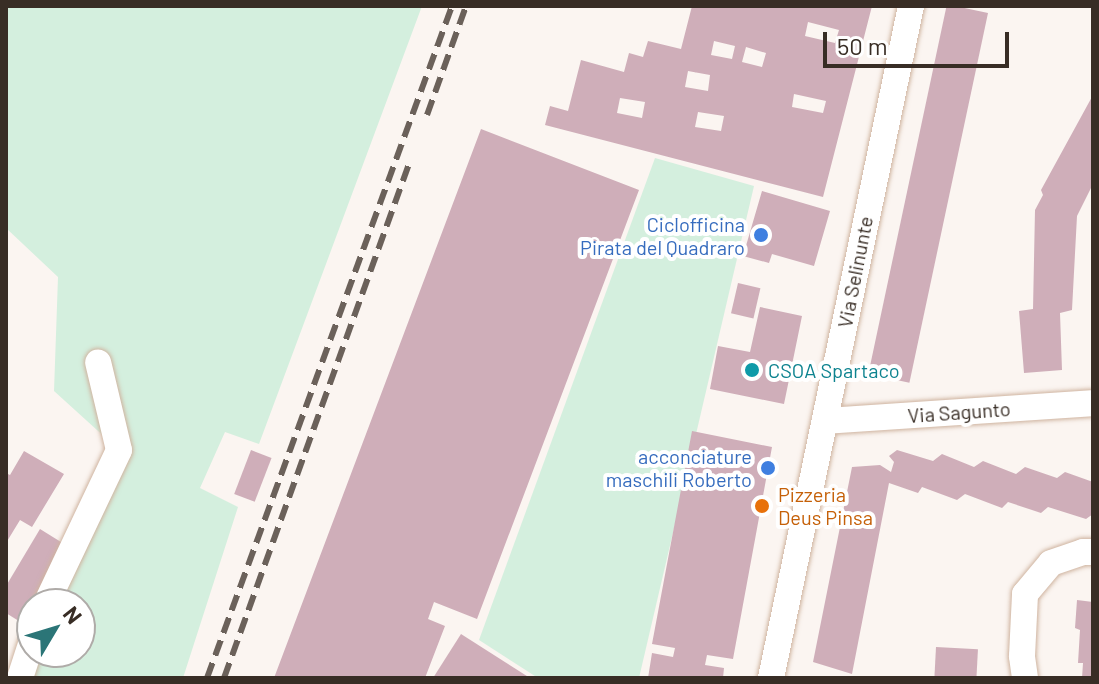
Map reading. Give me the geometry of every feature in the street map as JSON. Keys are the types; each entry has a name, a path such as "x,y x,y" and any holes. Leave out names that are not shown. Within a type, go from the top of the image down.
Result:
{"street":[{"name":"Via Selinunte","path":"771,678 911,6"},
{"path":"54,588 119,450 98,362"},
{"name":"Via Sagunto","path":"825,421 1093,403"},
{"path":"1025,678 1022,656 1025,594 1051,563 1083,552 1093,552"}],"green space":[{"path":"6,6 422,6 259,444 225,432 200,488 238,507 183,678 22,678 26,668 96,668 96,588 60,588 119,450 54,391 58,277 6,228"},
{"path":"655,158 754,186 639,678 538,678 479,640"}],"building":[{"path":"692,6 872,6 823,197 545,125 550,106 568,111 581,60 624,72 629,53 643,57 648,41 681,49","holes":["808,22 839,30 835,43 805,36","714,41 735,46 732,59 711,55","746,47 766,53 762,67 742,62","688,71 710,75 708,91 685,87","794,94 826,101 823,113 792,107","620,98 645,102 642,118 617,113","698,112 724,116 721,131 695,127"]},
{"path":"947,6 988,13 909,383 868,374"},
{"path":"1093,95 1093,184 1077,216 1072,310 1060,313 1062,370 1024,373 1019,311 1033,309 1035,210 1043,195 1041,190"},
{"path":"481,129 639,190 477,619 434,602 428,619 445,626 425,678 274,678"},
{"path":"762,191 830,211 814,266 772,254 769,263 743,256"},
{"path":"738,283 760,288 753,318 731,313"},
{"name":"CSOA Spartaco","path":"760,307 802,316 784,404 710,389 718,346 750,352"},
{"path":"692,431 772,447 733,659 707,655 705,665 724,668 723,678 648,678 652,653 673,657 675,648 652,644"},
{"path":"251,450 272,458 255,502 234,494"},
{"path":"897,450 933,461 942,454 974,467 983,461 1016,474 1025,467 1057,478 1065,472 1093,482 1093,514 1086,519 1048,507 1041,513 1008,502 1002,508 965,494 957,500 922,487 918,493 889,483 852,674 813,662 852,467 880,465 891,472 894,462 889,456"},
{"path":"24,451 64,474 32,527 20,520 6,543 6,473 10,475"},
{"path":"40,529 69,547 44,588 16,588 16,619 6,613 6,586"},
{"path":"1077,600 1093,602 1093,678 1082,678 1083,663 1078,663 1080,630 1075,628"},
{"path":"461,634 530,678 433,678"},
{"path":"936,647 978,649 976,678 934,678"}],"railway":[{"path":"207,678 452,6"},
{"path":"427,115 466,6"},
{"path":"224,678 409,164"}],"place":[{"name":"Ciclofficina Pirata del Quadraro","path":"761,235"},
{"name":"CSOA Spartaco","path":"752,370"},
{"name":"acconciature maschili Roberto","path":"768,468"},
{"name":"Pizzeria Deus Pinsa","path":"762,506"}]}
